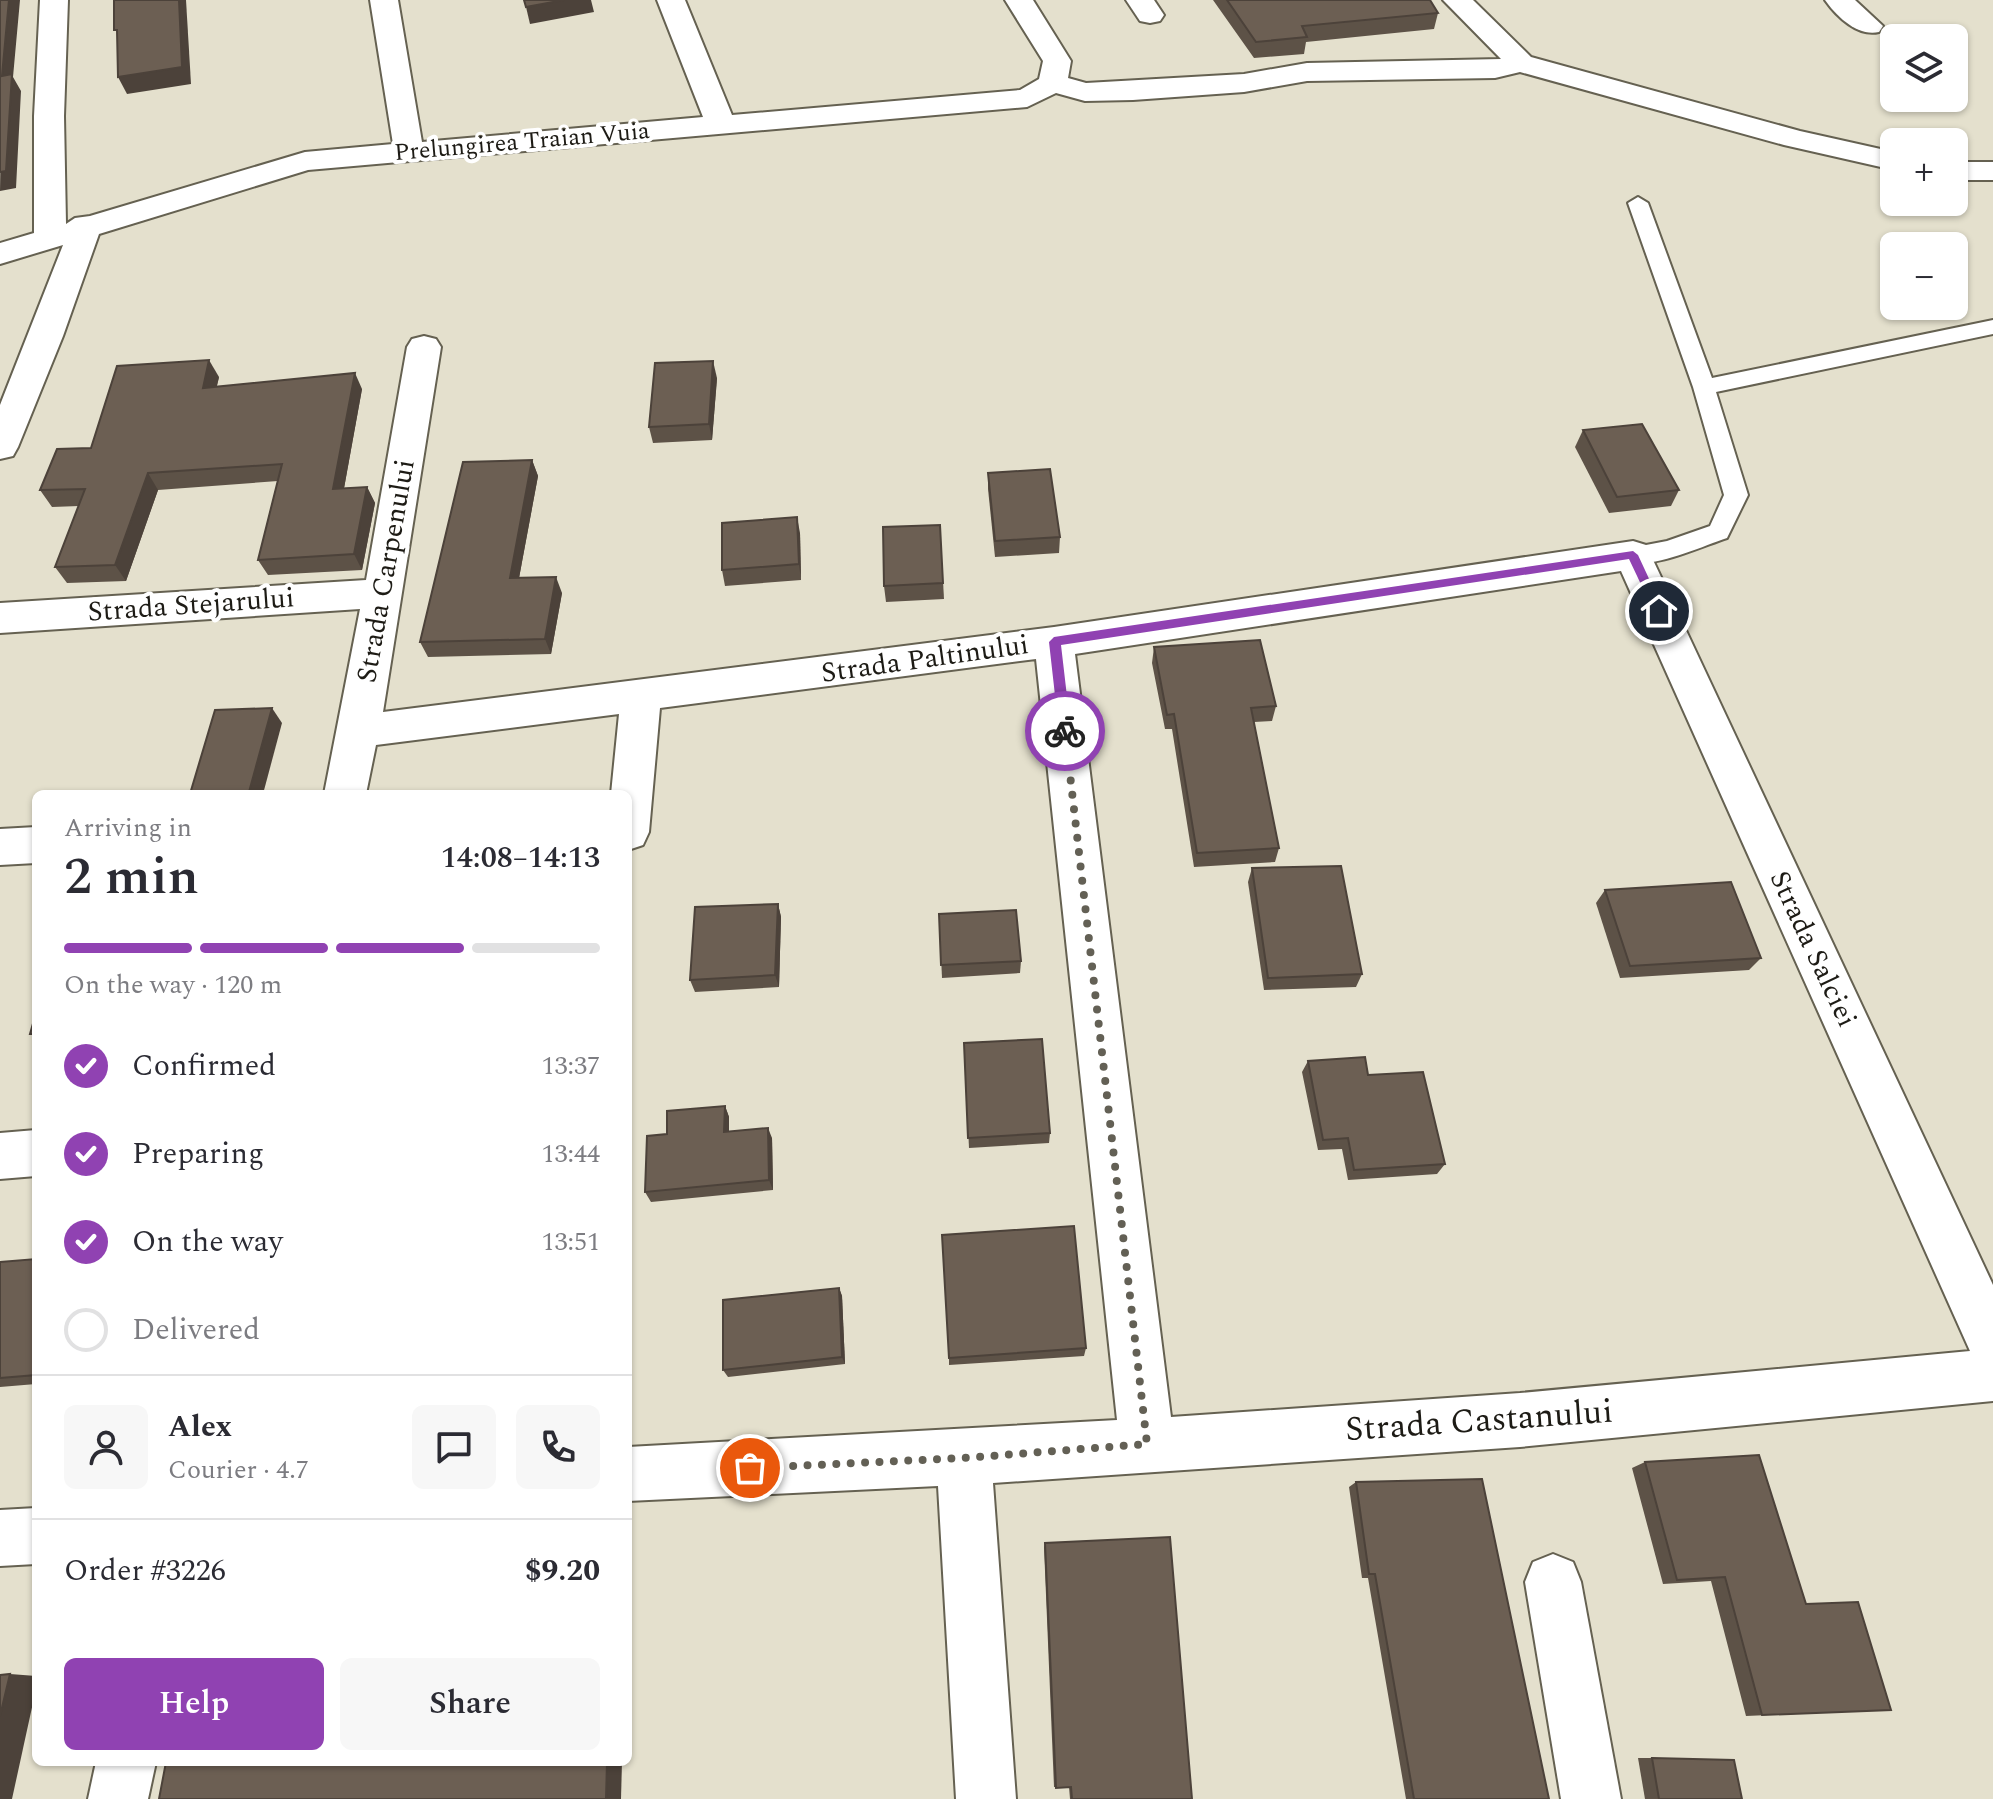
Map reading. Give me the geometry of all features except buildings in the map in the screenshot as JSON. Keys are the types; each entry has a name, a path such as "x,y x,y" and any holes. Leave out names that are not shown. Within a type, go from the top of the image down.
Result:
{"street":[{"path":"50,238 49,116 54,0"},
{"path":"384,0 409,151"},
{"path":"671,0 721,125"},
{"path":"1019,0 1057,61 1052,83 1085,92 1244,83 1307,72 1495,69 1521,63 1795,139 1880,158"},
{"path":"1457,0 1521,63"},
{"path":"1839,0 1869,26"},
{"name":"Prelungirea Traian Vuia","path":"0,254 86,225 305,161 1027,98 1052,83"},
{"path":"668,129 708,95"},
{"path":"1968,171 1993,171"},
{"path":"0,447 46,336 86,225"},
{"name":"Strada Carpenului","path":"346,790 359,731 424,347"},
{"name":"Strada Paltinului","path":"359,731 1054,642 1633,555"},
{"name":"Strada Salciei","path":"1633,555 1993,1343"},
{"name":"Strada Stejarului","path":"0,618 382,593"},
{"path":"1054,642 1147,1444"},
{"path":"632,790 641,697"},
{"path":"0,847 32,845"},
{"path":"0,1156 32,1153"},
{"name":"Strada Castanului","path":"632,1474 964,1458 1520,1420 1993,1375"},
{"path":"964,1458 986,1799"},
{"path":"0,1538 32,1536"},
{"path":"1553,1582 1591,1799"},
{"path":"118,1799 125,1766"}],"lane":[{"path":"1633,555 1669,549 1719,532 1736,495 1704,387 1638,203"},
{"path":"1704,387 1993,327"}],"way so far":[{"path":"750,1468 964,1458 1147,1444 1065,731"}],"route":[{"path":"1065,731 1054,642 1633,555 1659,611"}]}
